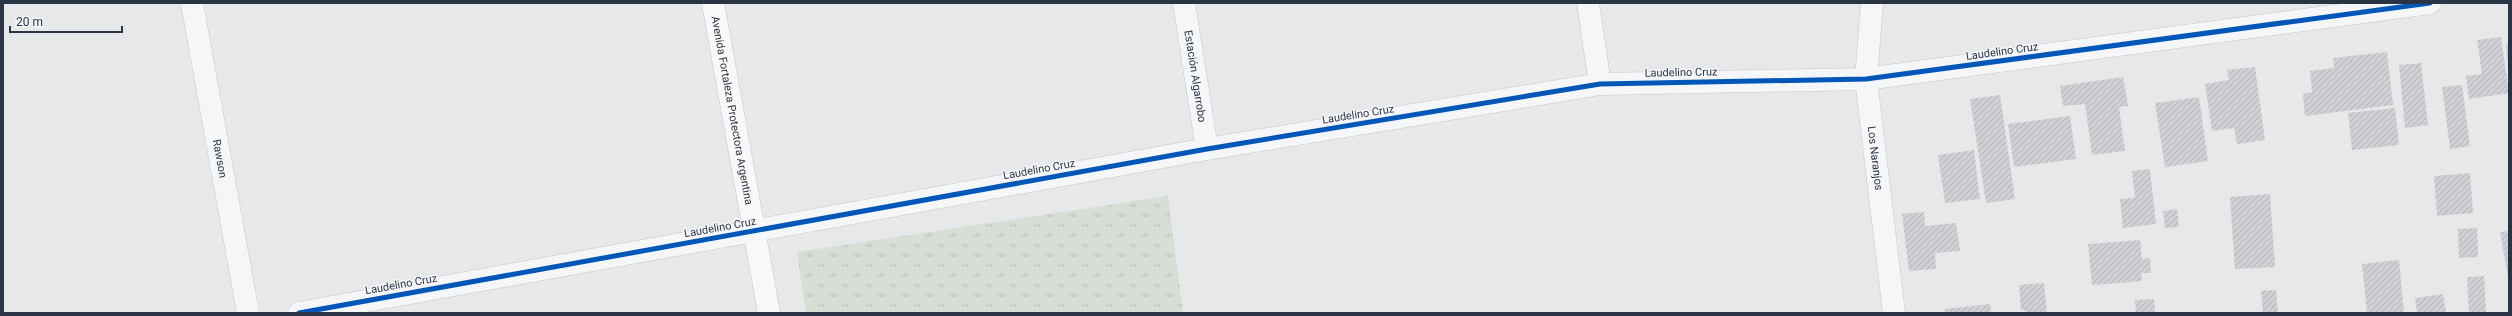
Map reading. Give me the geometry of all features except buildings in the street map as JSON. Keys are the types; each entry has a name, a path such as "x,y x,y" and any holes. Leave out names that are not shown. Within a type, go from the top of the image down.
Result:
{"main road":[{"name":"Avenida Fortaleza Protectora Argentina","path":"713,3 769,313"}],"street":[{"name":"Rawson","path":"192,3 248,313"},
{"name":"Estación Algarrobo","path":"1184,3 1207,149"},
{"path":"1588,3 1600,84"},
{"name":"Los Naranjos","path":"1872,3 1866,79 1894,313"},
{"name":"Laudelino Cruz","path":"299,313 1207,149 1600,84 1866,79 2430,3"}],"green space":[{"path":"1168,196 1183,313 806,313 797,252"}],"cycle path":[{"path":"299,313 1207,149 1600,84 1866,79 2430,3"}]}
